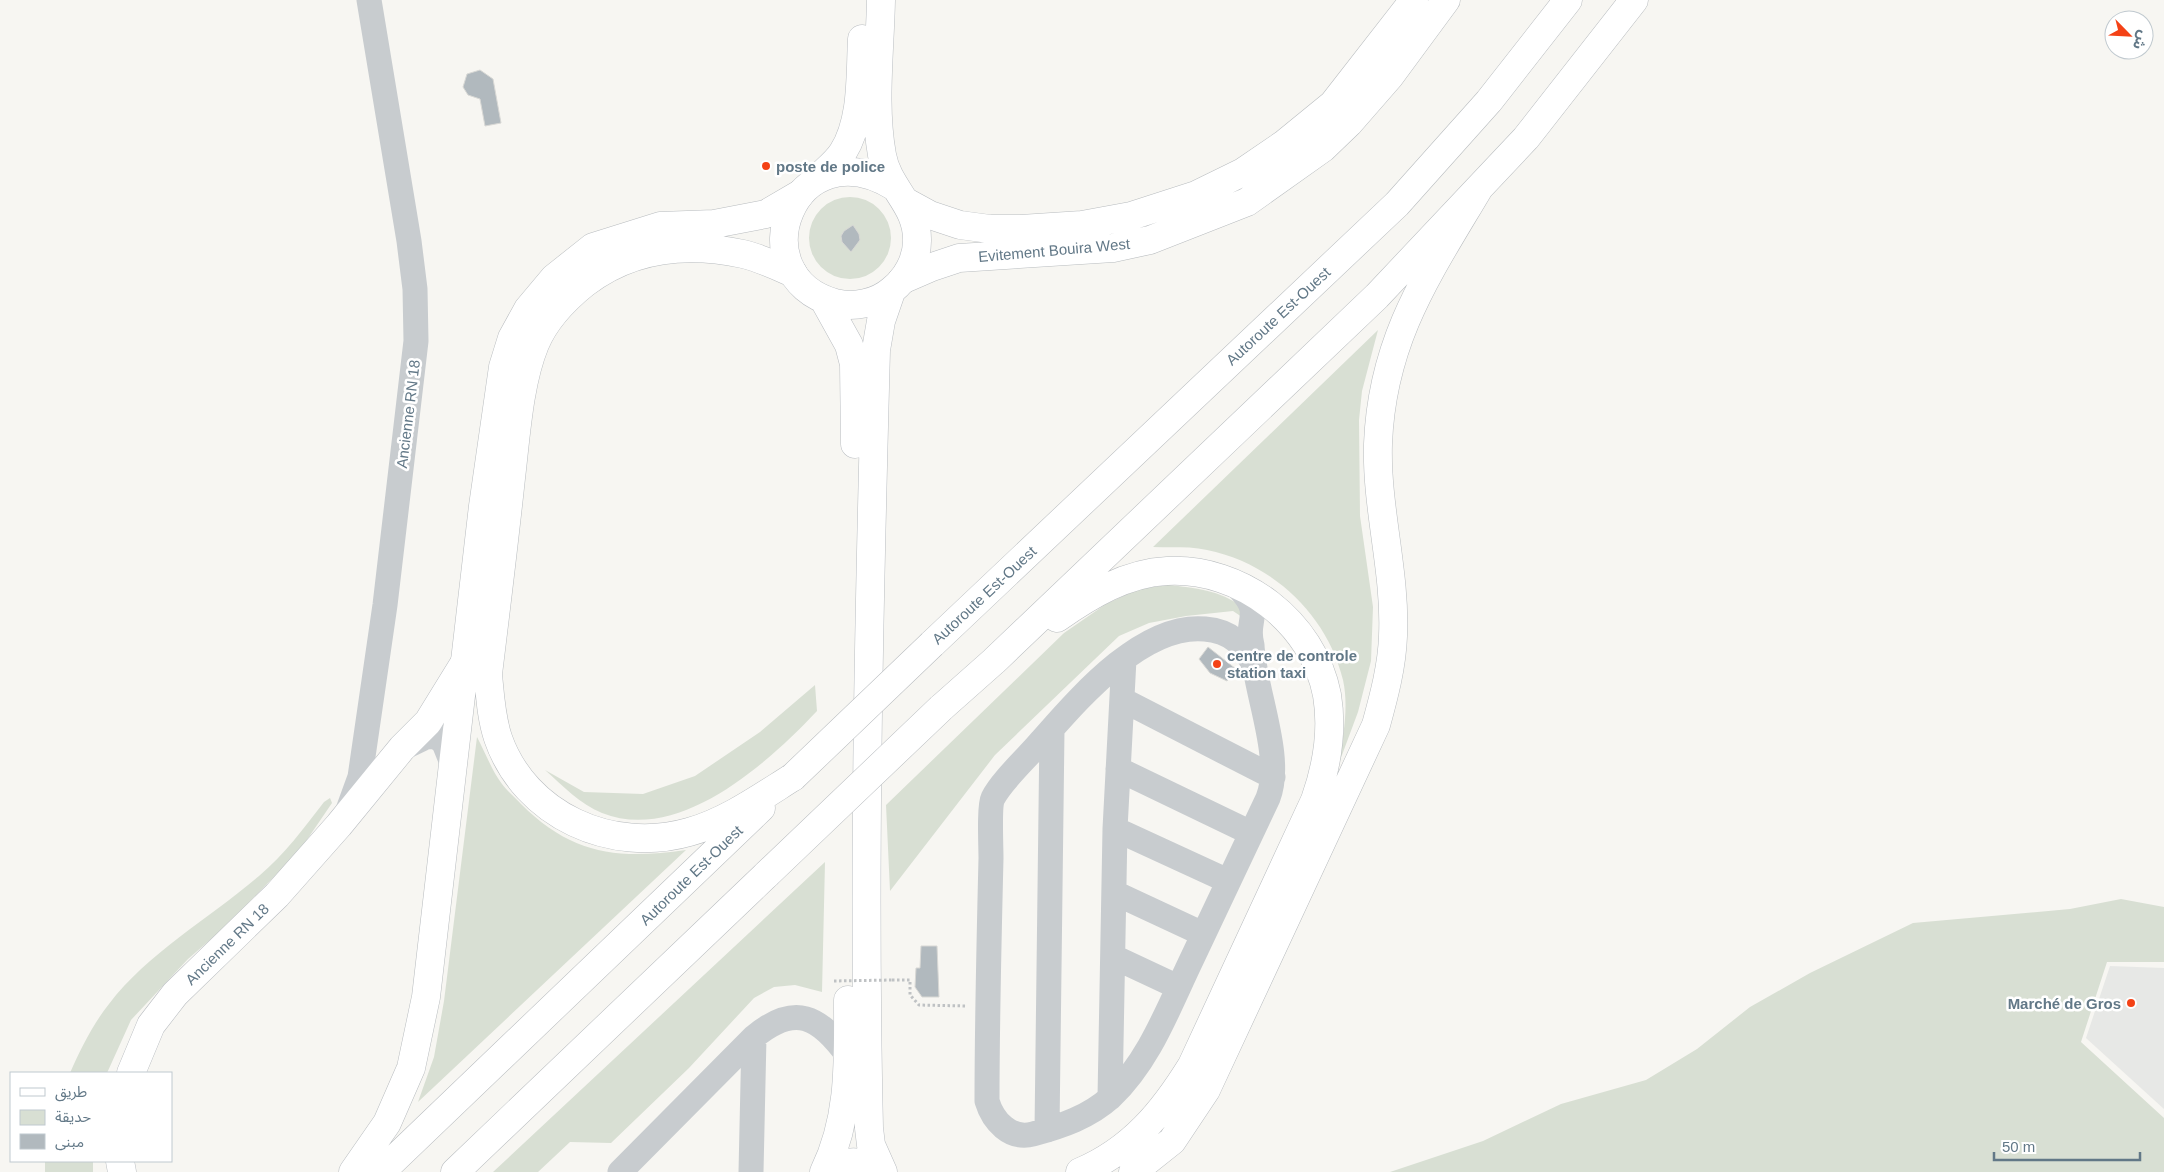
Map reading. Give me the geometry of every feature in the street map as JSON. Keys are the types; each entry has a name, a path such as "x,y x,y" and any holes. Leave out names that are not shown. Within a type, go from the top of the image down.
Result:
{"main road":[{"path":"862,0 858,100 854,123 843,153 808,187 788,212 784,232 785,253 793,273 806,289 824,300 841,305 858,305 875,300 897,286"},
{"path":"881,0 878,87 882,156 916,222 918,242 913,263 897,286 881,321 876,350 866,974 869,1128 871,1145 882,1172"},
{"name":"Evitement Bouira West","path":"901,195 930,215 960,225 990,229 1021,229 1082,226 1131,216 1196,195 1243,172 1284,144 1333,104 1381,45 1414,0"},
{"name":"Evitement Bouira West","path":"897,286 932,267 960,258 1113,248 1150,240 1247,202 1323,148 1349,123 1390,76 1446,0"},
{"name":"Autoroute Est-Ouest","path":"381,1172 932,644 1397,204 1489,101 1568,0"},
{"path":"456,1172 941,708 994,661 1377,296 1526,138 1634,0"},
{"path":"353,1172 387,1123 411,1068 426,997 435,932 452,763 503,367 512,338 528,309 554,278 593,247 660,226 714,224 766,214 808,187 836,172 856,171 877,176 901,195"},
{"path":"1132,1172 1172,1141 1206,1090 1376,724 1387,685 1393,636 1378,445 1386,381 1394,346 1410,307 1480,188"},
{"path":"793,273 743,254 695,248 654,251 618,262 597,274 577,289 548,321 535,343 527,368 515,444 488,674 492,710 498,738 509,762 529,789 554,813 589,829 621,838 644,840 691,832 742,808 793,777"},
{"path":"824,300 849,345 856,385 848,1056 844,1114 836,1148 825,1172"},
{"path":"994,661 1086,598 1111,584 1138,575 1167,571 1195,572 1233,582 1265,600 1294,628 1314,658 1327,696 1329,738 1327,759 1315,800 1187,1073 1170,1099 1142,1132 1112,1156 1080,1172"},
{"name":"Ancienne RN 18","path":"131,1072 151,1025 175,994 277,895 340,825 402,748 428,722 465,662"},
{"path":"825,1172 838,1165 858,1162 882,1172"}],"street":[{"name":"Ancienne RN 18","path":"340,825 353,800 360,777 385,605 416,341 415,289 409,241 369,0"},
{"path":"1233,582 1248,599 1252,608 1248,632 1253,657 1271,752 1273,777 1268,798 1142,1059 1110,1098 1071,1123 1030,1135 1020,1135 1003,1128 990,1114 987,1101 992,799 1052,730 1124,659 1154,639 1168,633 1197,628 1221,631 1242,644 1253,657"},
{"path":"1253,657 1256,632 1262,627 1282,624 1294,628"},
{"path":"1110,1098 1115,829 1124,659"},
{"path":"1123,700 1273,777"},
{"path":"1047,1130 1052,730"},
{"path":"365,739 375,750 387,753 426,737 436,736 444,743 452,763"},
{"path":"1118,769 1251,834"},
{"path":"1115,829 1228,881"},
{"path":"1115,893 1203,934"},
{"path":"1114,957 1178,987"},
{"path":"620,1172 754,1037 775,1021 793,1017 806,1018 819,1024 832,1035 848,1056"},
{"path":"751,1172 754,1037"}],"path":[{"path":"834,981 910,980 910,995 919,1005 988,1006"}],"shaded area":[{"name":"Marché de Gros","path":"2110,966 2164,968 2164,1109 2086,1038"}],"green space":[{"path":"850,197 866,200 879,209 888,222 891,238 888,254 879,267 866,276 850,279 834,276 821,267 812,254 809,238 812,222 821,209 834,200"},
{"path":"1378,330 1362,391 1359,420 1360,516 1373,607 1371,661 1358,712 1339,763 1344,732 1345,690 1335,656 1324,634 1310,613 1274,579 1231,557 1201,549 1153,547"},
{"path":"1168,585 1216,593 1242,607 1242,617 1233,611 1186,616 1149,623 1119,636 995,755 890,891 886,805 1064,633 1106,604 1139,589"},
{"path":"815,685 817,711 797,732 748,774 720,793 691,808 661,817 631,820 602,813 579,800 545,770 584,792 643,794 695,776 760,732"},
{"path":"477,737 504,787 540,821 558,834 596,850 617,853 661,853 686,850 418,1102 434,1057 444,1001"},
{"path":"330,798 332,803 300,850 226,926 188,959 131,1020 107,1072 70,1072 98,1020 125,985 161,952 268,868 293,841 324,802"},
{"path":"825,862 822,992 795,985 774,987 754,998 689,1068 611,1143 570,1142 538,1172 493,1172"},
{"path":"2121,899 2164,907 2164,962 2107,962 2081,1042 2164,1118 2164,1172 1390,1172 1483,1141 1561,1104 1646,1080 1697,1049 1750,1007 1810,973 1913,923 2070,909"},
{"path":"45,1162 93,1162 93,1172 45,1172"}],"building":[{"path":"480,70 493,79 501,123 485,126 480,99 468,95 463,87 467,74"},
{"path":"853,225 859,234 860,240 851,252 842,242 841,236 844,231"},
{"name":"centre de controle station taxi","path":"1208,647 1236,669 1227,681 1210,673 1199,659"},
{"path":"921,946 937,946 939,997 922,997 915,987 916,968 920,968"}],"place":[{"name":"poste de police","path":"766,166"},
{"name":"centre de controle station taxi","path":"1217,664"},
{"name":"Marché de Gros","path":"2131,1003"}]}
